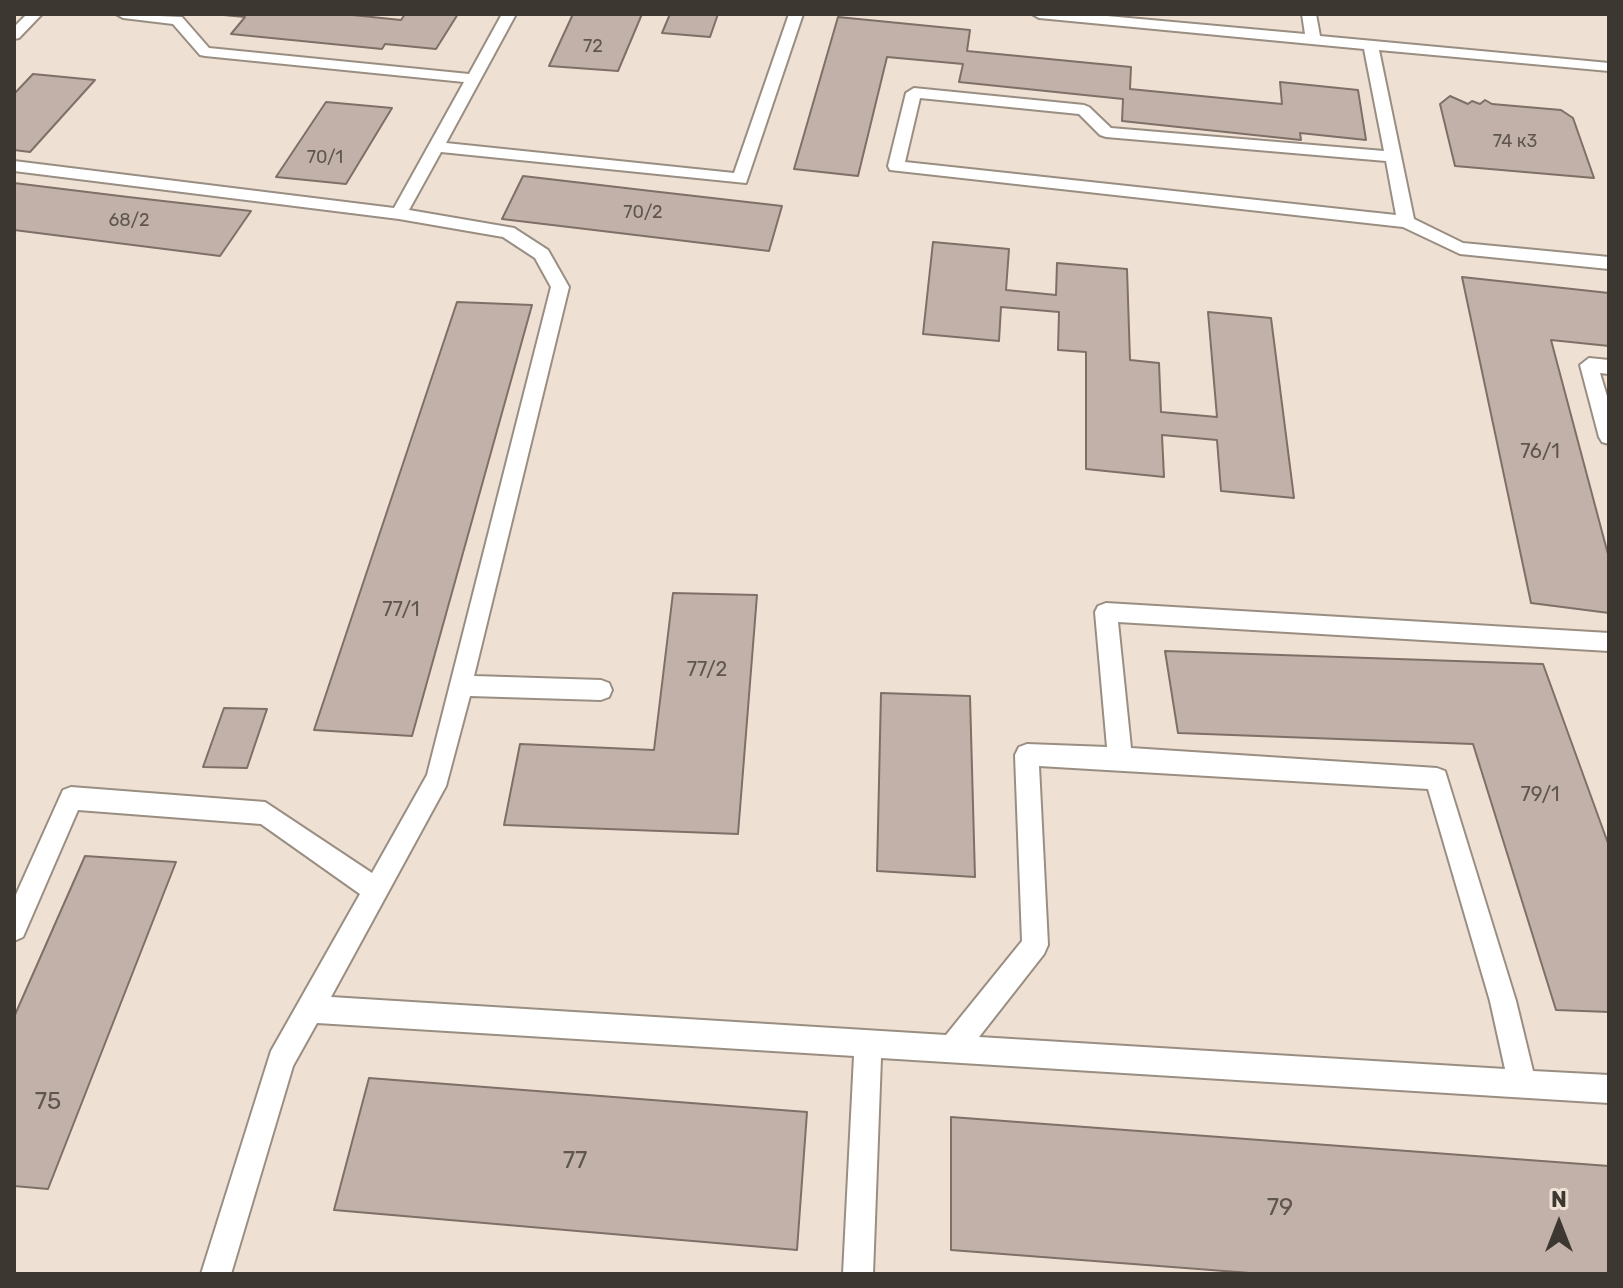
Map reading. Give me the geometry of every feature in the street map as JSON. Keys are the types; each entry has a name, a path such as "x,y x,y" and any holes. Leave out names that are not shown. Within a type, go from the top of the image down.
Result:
{"lane":[{"path":"14,35 35,14"},
{"path":"123,14 177,20 205,52 474,79"},
{"path":"399,214 509,14"},
{"path":"436,147 740,179 796,14"},
{"path":"1039,14 1609,67"},
{"path":"1309,14 1313,40"},
{"path":"1371,46 1406,222"},
{"path":"1393,157 1106,132 1084,110 914,93 896,166 1406,222 1460,248 1609,263"},
{"path":"14,166 399,214 508,232 542,254 560,287 438,778 281,1061 216,1274"},
{"path":"1609,367 1589,365 1609,437"},
{"path":"1120,758 1106,612 1609,642"},
{"path":"461,686 601,690"},
{"path":"952,1049 1035,945 1027,755 1120,758 1437,779 1503,1001 1522,1084"},
{"path":"14,928 71,798 265,813 376,891"},
{"path":"308,1009 1609,1089"},
{"path":"858,1274 868,1044"}],"building":[{"path":"213,14 343,14 401,20 405,14 458,14 436,49 385,44 382,49 231,34 245,17"},
{"path":"573,14 642,14 618,71 549,66"},
{"path":"670,14 718,14 710,37 662,33"},
{"path":"838,17 970,30 967,51 1131,67 1130,89 1282,104 1280,82 1358,90 1366,140 1300,133 1301,140 1122,121 1123,99 959,82 963,64 887,57 858,176 794,169"},
{"path":"33,74 95,80 30,152 14,150 14,94"},
{"path":"1450,96 1468,104 1472,101 1480,104 1485,100 1492,104 1561,110 1573,118 1594,178 1455,166 1440,104"},
{"path":"326,102 392,108 346,184 276,177"},
{"path":"523,176 782,206 769,251 502,219"},
{"path":"14,183 251,211 220,256 14,230"},
{"path":"933,242 1009,249 1006,290 1056,295 1057,263 1127,269 1130,360 1159,363 1161,412 1217,417 1208,312 1271,318 1294,498 1221,491 1217,440 1162,435 1164,477 1086,469 1086,352 1058,350 1059,312 1001,307 999,341 923,334"},
{"path":"1462,277 1609,293 1609,346 1551,340 1609,558 1609,613 1531,603"},
{"path":"457,302 532,305 412,736 314,730"},
{"path":"673,593 757,595 738,834 504,825 520,744 654,750"},
{"path":"1165,651 1543,664 1609,846 1609,1012 1556,1010 1473,744 1178,733"},
{"path":"881,693 970,696 975,877 877,871"},
{"path":"224,708 267,709 247,768 203,767"},
{"path":"85,856 176,862 48,1189 14,1186 14,1017"},
{"path":"369,1078 807,1112 797,1250 334,1210"},
{"path":"951,1117 1609,1166 1609,1274 1263,1274 951,1250"}]}
